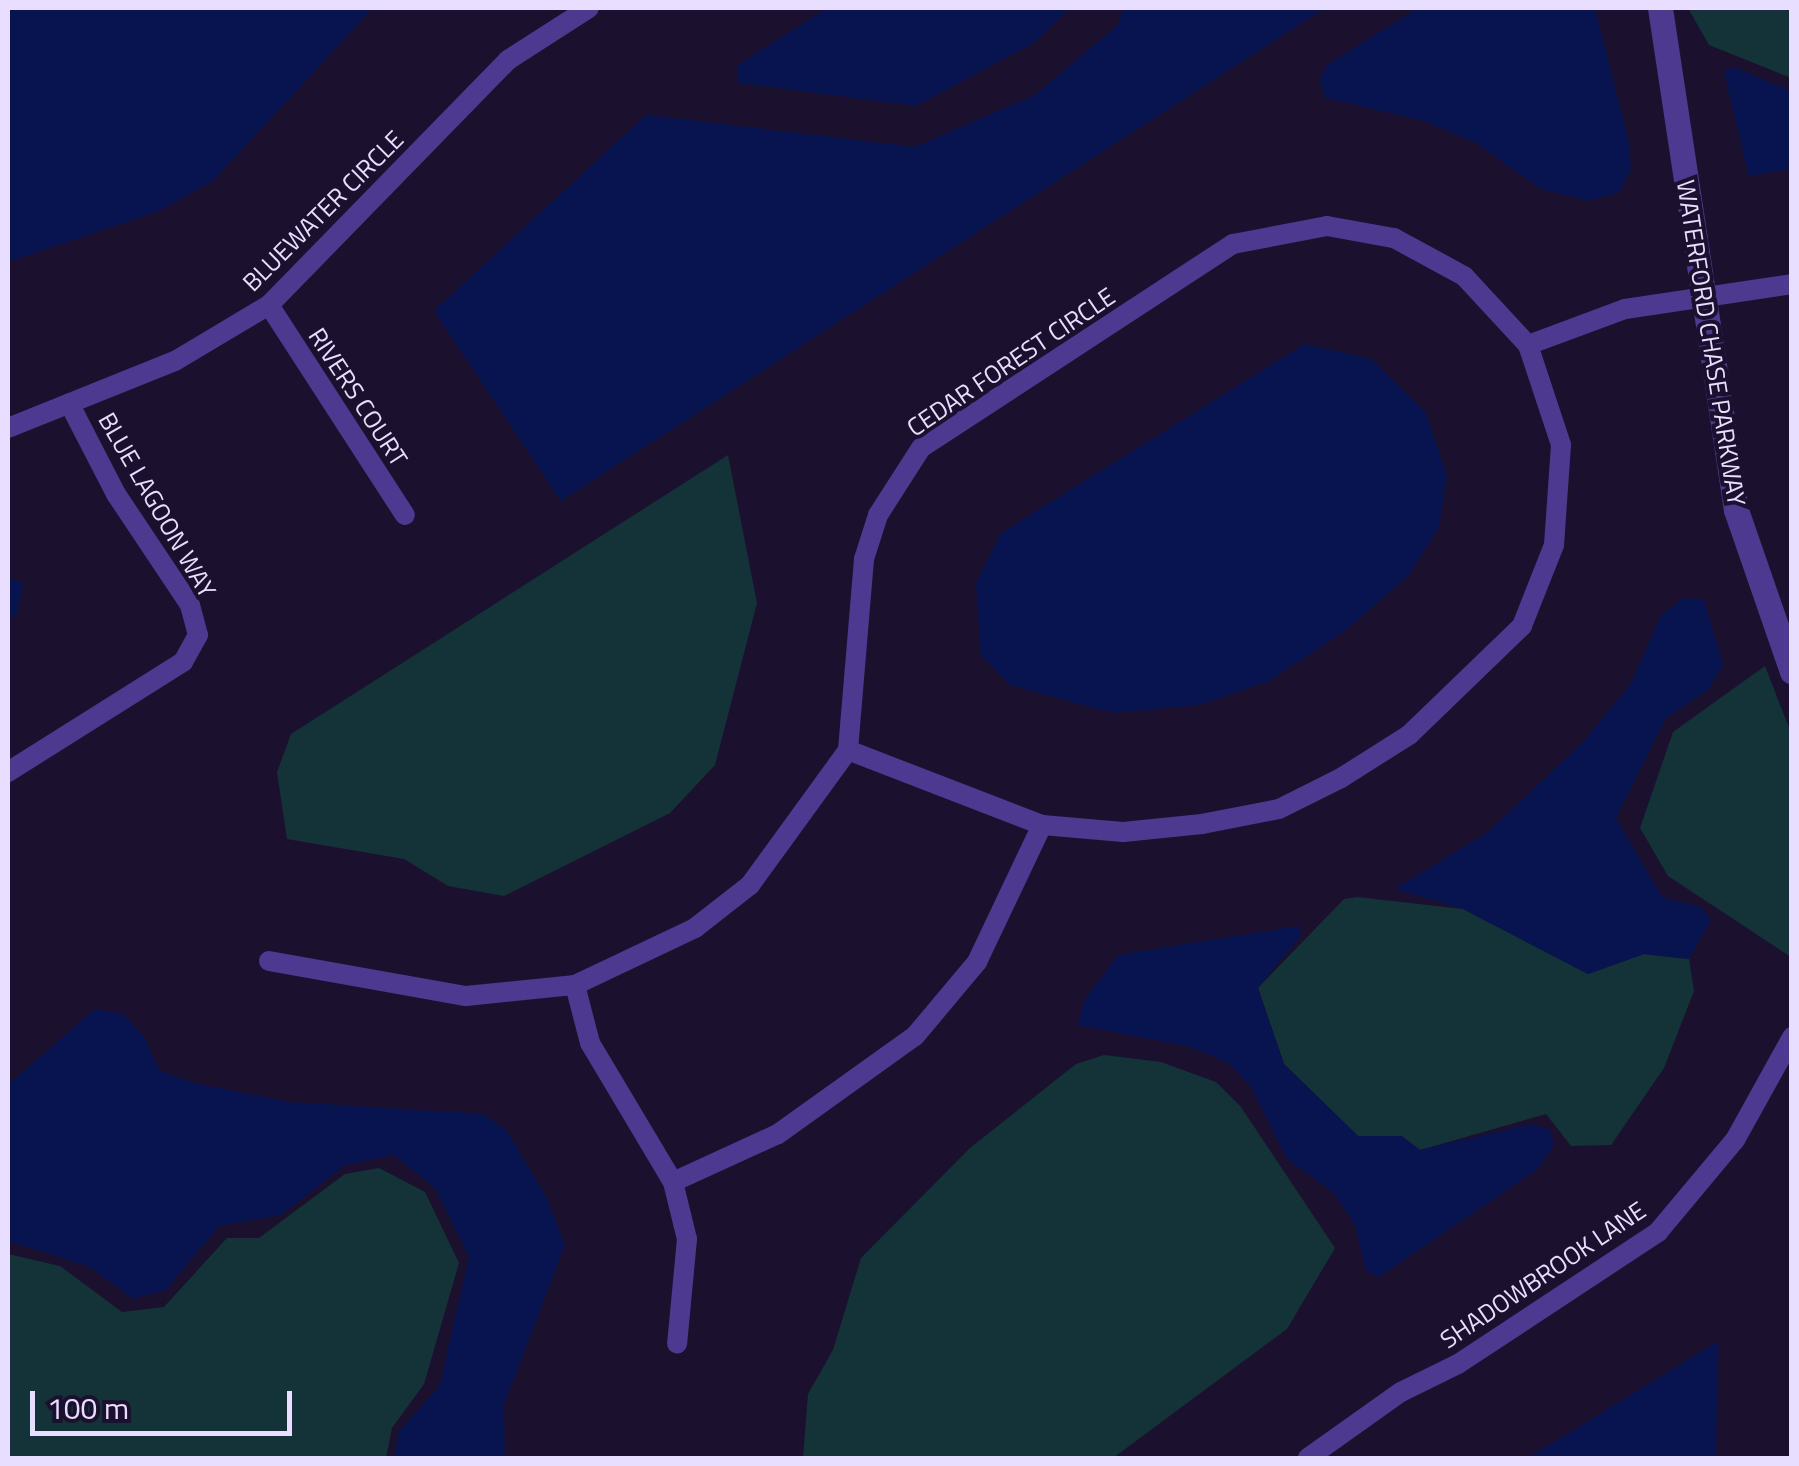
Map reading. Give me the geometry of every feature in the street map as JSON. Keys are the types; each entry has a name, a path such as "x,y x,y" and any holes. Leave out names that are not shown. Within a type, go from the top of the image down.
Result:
{"street":[{"name":"BLUEWATER CIRCLE","path":"8,428 175,361 269,305 508,60 588,8"},
{"name":"WATERFORD CHASE PARKWAY","path":"1660,8 1736,510 1792,672"},
{"name":"CEDAR FOREST CIRCLE","path":"1328,226 1394,238 1464,276 1528,345 1561,446 1554,545 1522,626 1464,688 1409,735 1279,808 1122,832 1042,825 848,750 864,559 878,515 922,448 1233,244 1328,226"},
{"path":"1528,345 1625,309 1792,284"},
{"name":"RIVERS COURT","path":"269,305 404,515"},
{"name":"BLUE LAGOON WAY","path":"8,772 183,662 198,635 190,605 116,494 69,403"},
{"path":"269,961 466,996 575,986 695,928 750,885 848,750"},
{"path":"673,1182 778,1134 915,1036 977,962 1042,825"},
{"path":"575,986 590,1043 673,1182 687,1240 677,1344"},
{"name":"SHADOWBROOK LANE","path":"1308,1458 1372,1411 1458,1364 1658,1232 1735,1140 1792,1037"}],"green space":[{"path":"1688,8 1791,8 1791,78 1709,45"},
{"path":"728,455 757,603 715,765 670,813 504,896 448,886 404,859 287,839 277,772 291,734"},
{"path":"1765,666 1791,733 1791,957 1668,876 1640,828 1673,732"},
{"path":"1357,897 1463,909 1588,974 1644,954 1689,959 1694,991 1664,1068 1611,1145 1571,1146 1546,1114 1420,1150 1402,1137 1358,1136 1284,1064 1258,988 1344,899"},
{"path":"1104,1055 1161,1062 1216,1082 1241,1107 1335,1248 1287,1329 1113,1458 803,1458 808,1394 833,1350 861,1258 970,1148 1076,1064"},
{"path":"379,1168 425,1192 459,1263 424,1384 392,1428 386,1458 8,1458 8,1254 60,1266 122,1312 164,1307 227,1238 259,1238 345,1174"}],"shaded area":[{"path":"8,8 373,8 213,181 159,211 8,262"},
{"path":"827,8 1070,8 1034,43 916,106 738,83 737,66"},
{"path":"1123,8 1325,8 561,501 434,311 646,115 915,147 1035,95 1119,24"},
{"path":"1418,8 1595,8 1628,138 1631,169 1620,192 1589,201 1541,189 1476,143 1424,121 1325,98 1320,80 1327,65"},
{"path":"1733,67 1791,91 1791,169 1749,176 1724,72"},
{"path":"1305,344 1371,359 1425,412 1447,475 1439,527 1409,575 1345,631 1269,681 1199,705 1113,713 1010,685 981,655 976,583 1001,533"},
{"path":"8,576 23,584 16,616 8,619"},
{"path":"1684,598 1704,600 1723,665 1708,690 1666,718 1616,818 1662,897 1702,908 1711,920 1689,959 1644,954 1588,974 1463,909 1395,889 1488,832 1583,742 1631,684 1661,615"},
{"path":"1299,926 1301,936 1258,988 1284,1064 1358,1136 1402,1136 1420,1150 1531,1124 1550,1130 1554,1145 1538,1169 1379,1277 1366,1271 1355,1225 1334,1193 1287,1159 1251,1087 1229,1063 1190,1047 1078,1025 1084,1001 1118,955"},
{"path":"95,1009 123,1014 144,1037 159,1070 194,1083 289,1102 483,1114 506,1130 547,1198 565,1245 504,1405 505,1458 395,1458 398,1433 440,1385 469,1257 435,1188 394,1155 345,1165 281,1215 219,1226 166,1290 133,1299 90,1267 8,1241 8,1085"},
{"path":"1718,1341 1716,1458 1527,1458 1561,1438"}]}
